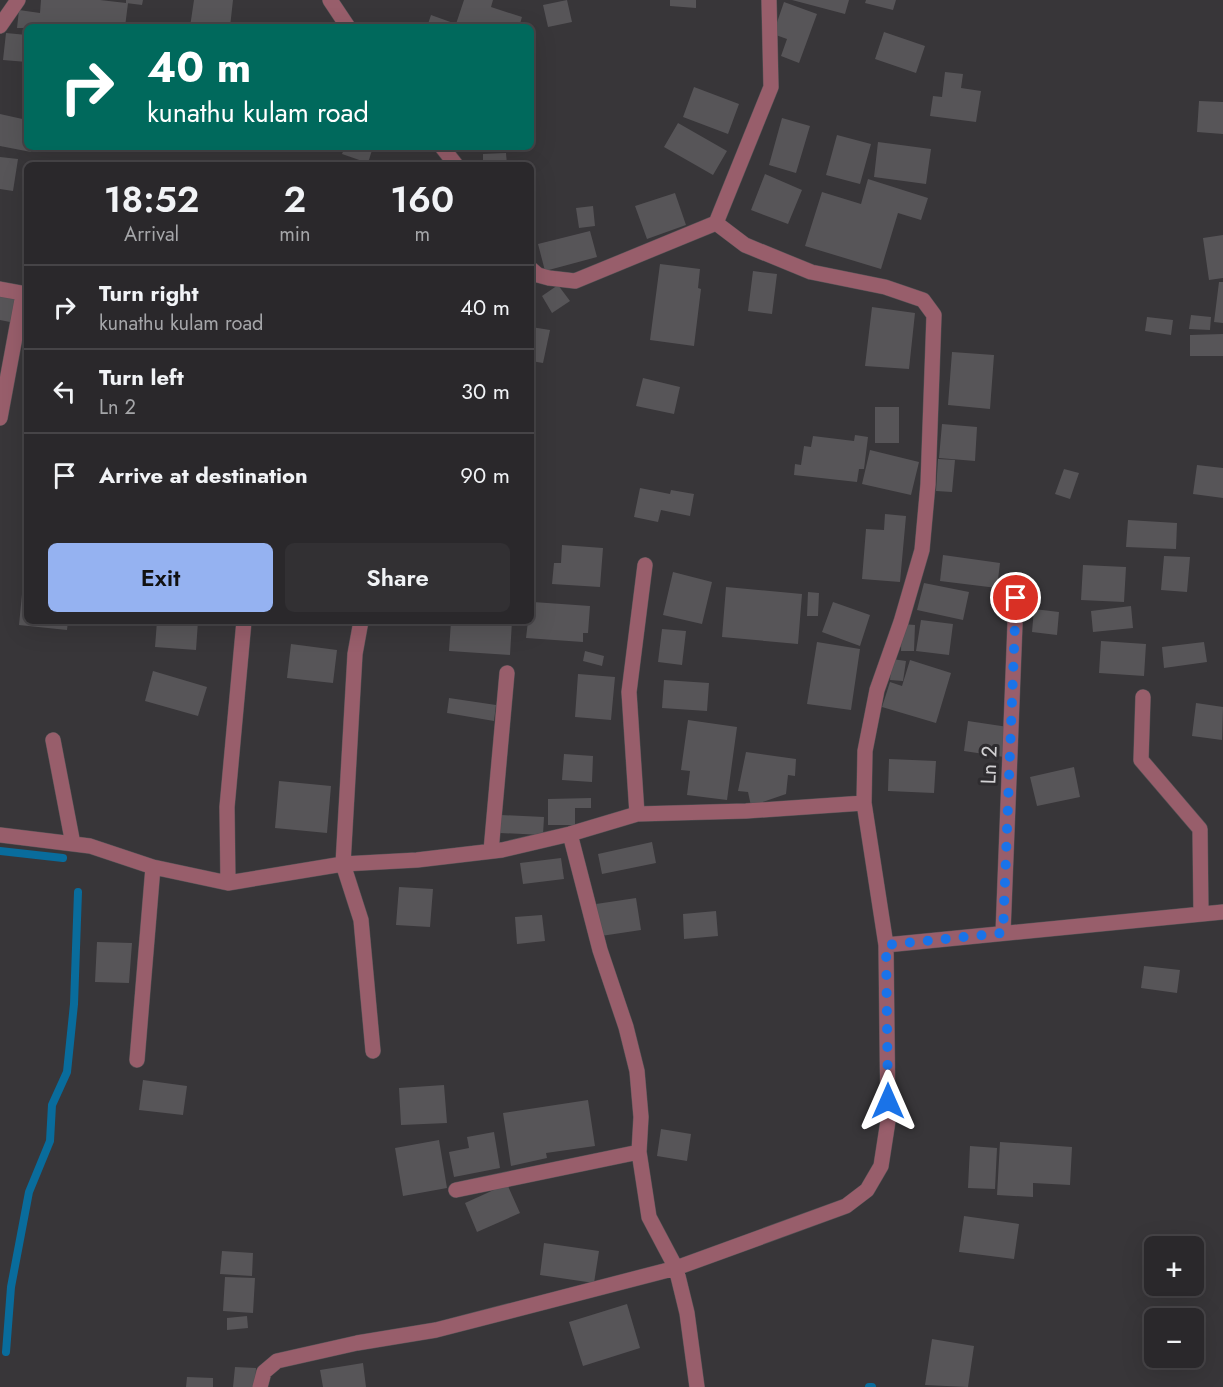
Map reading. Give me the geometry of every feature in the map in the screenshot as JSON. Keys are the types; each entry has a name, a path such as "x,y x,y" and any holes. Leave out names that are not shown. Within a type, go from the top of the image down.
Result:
{"street":[{"path":"0,26 18,0"},
{"path":"330,0 346,24"},
{"path":"534,272 538,275 562,281 575,281 716,223 771,87 770,0"},
{"path":"444,150 454,162"},
{"path":"260,1387 264,1372 277,1361 357,1343 436,1330 676,1268 846,1206 867,1190 881,1166 888,1122 886,945 864,803 865,751 877,690 901,622 922,550 928,484 934,315 923,300 885,287 812,272 745,245 716,223"},
{"path":"0,290 24,294"},
{"path":"0,418 24,299"},
{"path":"637,814 629,692 645,565"},
{"name":"Ln 2","path":"1003,933 1016,598"},
{"path":"228,883 227,807 244,624"},
{"path":"360,624 355,654 343,864 361,920 372,1051"},
{"path":"491,851 507,673"},
{"path":"1143,697 1141,759 1200,829 1202,914"},
{"path":"54,740 73,844"},
{"path":"0,835 90,846 153,867 228,883 343,864 417,860 491,851 570,834 637,814 746,811 864,803"},
{"path":"570,834 600,950 626,1027 637,1071 641,1117 639,1152 649,1217 676,1268 687,1312 697,1387"},
{"path":"136,1060 153,867"},
{"path":"886,945 1223,912"},
{"path":"456,1190 639,1152"}],"building":[{"path":"41,0 100,0 126,3 126,0 143,0 142,5 128,3 125,24 24,24 24,28 17,28 19,10 40,13"},
{"path":"194,0 233,0 230,24 190,24"},
{"path":"464,0 493,0 491,7 522,17 520,24 456,24"},
{"path":"567,0 572,22 548,27 543,5"},
{"path":"670,0 696,0 696,8 670,6"},
{"path":"792,0 849,0 845,14"},
{"path":"866,0 896,0 893,10 865,3"},
{"path":"784,2 817,14 799,63 781,56 787,39 773,34"},
{"path":"431,15 456,24 428,24"},
{"path":"884,32 925,46 916,73 875,59"},
{"path":"6,33 24,35 24,62 3,60"},
{"path":"945,72 963,74 961,88 981,91 976,122 930,116 933,96 942,97"},
{"path":"694,87 739,104 728,134 683,117"},
{"path":"1199,101 1223,102 1223,134 1197,132"},
{"path":"0,114 24,119 24,150 31,150 31,152 0,146"},
{"path":"782,118 810,126 796,173 769,165"},
{"path":"678,123 727,151 713,175 664,147"},
{"path":"837,135 871,144 860,184 826,175"},
{"path":"878,142 931,149 926,184 874,177"},
{"path":"344,150 372,150 368,162 342,154"},
{"path":"506,153 507,162 483,162 483,154"},
{"path":"0,157 18,159 13,191 0,189"},
{"path":"765,174 802,190 788,224 751,210"},
{"path":"868,179 928,198 921,220 898,213 881,269 805,246 822,192 861,204"},
{"path":"675,193 686,225 647,239 635,206"},
{"path":"593,206 595,226 579,228 576,208"},
{"path":"590,231 597,257 545,271 538,244"},
{"path":"1223,235 1223,278 1209,280 1203,238"},
{"path":"660,264 700,269 698,288 701,289 694,346 650,340"},
{"path":"753,271 777,274 772,314 748,311"},
{"path":"1219,282 1223,282 1223,323 1214,322"},
{"path":"558,285 570,301 552,313 542,296"},
{"path":"0,287 17,290 10,322 0,320"},
{"path":"872,307 915,313 909,369 865,366"},
{"path":"1191,315 1211,317 1210,330 1189,329"},
{"path":"1147,317 1173,320 1171,335 1145,331"},
{"path":"534,327 550,330 543,363 534,362"},
{"path":"1223,334 1223,356 1190,356 1190,335"},
{"path":"952,352 994,355 990,409 948,405"},
{"path":"643,378 680,387 674,414 636,406"},
{"path":"875,407 899,407 899,443 875,443"},
{"path":"942,424 977,427 975,461 939,458"},
{"path":"855,435 868,437 864,469 859,469 857,482 794,475 795,464 801,465 804,446 811,447 813,436 854,441"},
{"path":"870,450 919,462 911,495 862,484"},
{"path":"938,459 955,460 952,492 936,491"},
{"path":"1197,465 1223,468 1223,498 1193,494"},
{"path":"1064,469 1079,473 1070,499 1055,494"},
{"path":"640,488 670,494 671,490 694,494 690,516 661,510 658,522 634,517"},
{"path":"885,514 906,516 900,582 862,579 866,529 884,530"},
{"path":"1128,520 1177,523 1176,549 1126,547"},
{"path":"562,545 603,548 600,587 552,584 554,563 561,563"},
{"path":"943,555 1000,563 997,588 940,581"},
{"path":"1164,556 1190,557 1187,592 1161,590"},
{"path":"1083,565 1126,567 1124,602 1081,600"},
{"path":"673,572 712,582 702,624 663,615"},
{"path":"924,583 969,592 963,620 917,610"},
{"path":"726,587 802,594 798,644 722,637"},
{"path":"808,592 819,593 818,616 807,616"},
{"path":"22,594 24,594 24,624 68,624 67,630 19,625"},
{"path":"534,602 590,606 588,633 583,633 583,642 526,638 528,624 534,624"},
{"path":"833,602 870,615 860,646 822,632"},
{"path":"1131,606 1133,628 1093,632 1091,611"},
{"path":"1034,609 1059,612 1057,635 1032,632"},
{"path":"921,620 953,624 949,655 916,651"},
{"path":"157,624 198,624 196,650 155,647"},
{"path":"451,624 512,624 510,655 449,651"},
{"path":"902,624 915,625 914,651 901,651"},
{"path":"662,629 686,631 682,665 658,662"},
{"path":"1101,641 1146,644 1144,676 1099,673"},
{"path":"817,642 860,649 851,710 807,704"},
{"path":"1204,642 1207,662 1164,668 1162,647"},
{"path":"291,644 337,650 333,683 287,678"},
{"path":"585,651 604,656 602,666 583,661"},
{"path":"892,659 906,661 903,681 890,680"},
{"path":"910,660 951,673 936,723 882,707 890,682 902,686"},
{"path":"153,671 207,687 198,716 145,701"},
{"path":"578,674 615,677 611,720 575,717"},
{"path":"664,680 709,683 707,711 662,708"},
{"path":"449,698 496,705 494,721 447,713"},
{"path":"1196,703 1223,707 1222,740 1192,736"},
{"path":"688,720 737,727 727,800 687,795 690,771 681,770"},
{"path":"968,721 1008,727 1004,757 964,751"},
{"path":"746,752 796,759 795,776 788,775 786,794 751,806 748,792 738,791"},
{"path":"564,754 593,756 592,782 562,780"},
{"path":"889,759 936,761 934,793 888,791"},
{"path":"1074,767 1080,797 1037,806 1030,777"},
{"path":"279,781 331,786 327,833 275,828"},
{"path":"591,798 591,808 575,808 575,825 548,825 548,799"},
{"path":"501,815 544,817 543,835 500,833"},
{"path":"652,842 656,863 602,874 598,854"},
{"path":"561,858 564,879 523,884 520,863"},
{"path":"399,887 433,889 430,927 396,925"},
{"path":"636,898 641,930 601,936 596,904"},
{"path":"716,911 718,936 684,939 683,914"},
{"path":"542,915 545,941 517,944 515,917"},
{"path":"97,942 132,943 129,983 95,982"},
{"path":"1144,966 1180,970 1177,993 1141,988"},
{"path":"143,1080 187,1086 183,1115 139,1110"},
{"path":"444,1085 447,1123 401,1125 399,1088"},
{"path":"588,1100 595,1146 546,1153 547,1158 511,1166 503,1113"},
{"path":"661,1129 691,1134 687,1161 657,1156"},
{"path":"494,1132 500,1168 454,1177 449,1152 469,1148 467,1137"},
{"path":"439,1140 447,1188 403,1196 395,1148"},
{"path":"1000,1142 1072,1147 1070,1185 1033,1183 1033,1197 997,1195"},
{"path":"970,1146 997,1148 995,1189 968,1188"},
{"path":"507,1184 520,1213 477,1232 465,1203"},
{"path":"964,1216 1019,1224 1014,1259 959,1252"},
{"path":"544,1243 599,1251 594,1283 540,1275"},
{"path":"222,1251 253,1253 252,1276 220,1274"},
{"path":"225,1277 255,1278 253,1313 223,1311"},
{"path":"627,1304 640,1348 583,1366 569,1322"},
{"path":"247,1316 248,1328 227,1330 227,1318"},
{"path":"932,1339 974,1346 968,1387 925,1385"},
{"path":"363,1363 366,1387 323,1387 320,1370"},
{"path":"235,1367 256,1368 255,1387 233,1387"},
{"path":"187,1377 213,1378 213,1387 186,1387"}],"waterway":[{"path":"0,851 63,858"},
{"path":"6,1352 11,1287 29,1192 50,1141 52,1105 67,1072 74,1004 78,892"}],"route":[{"path":"888,1101 886,945 1003,933 1016,598"}]}
